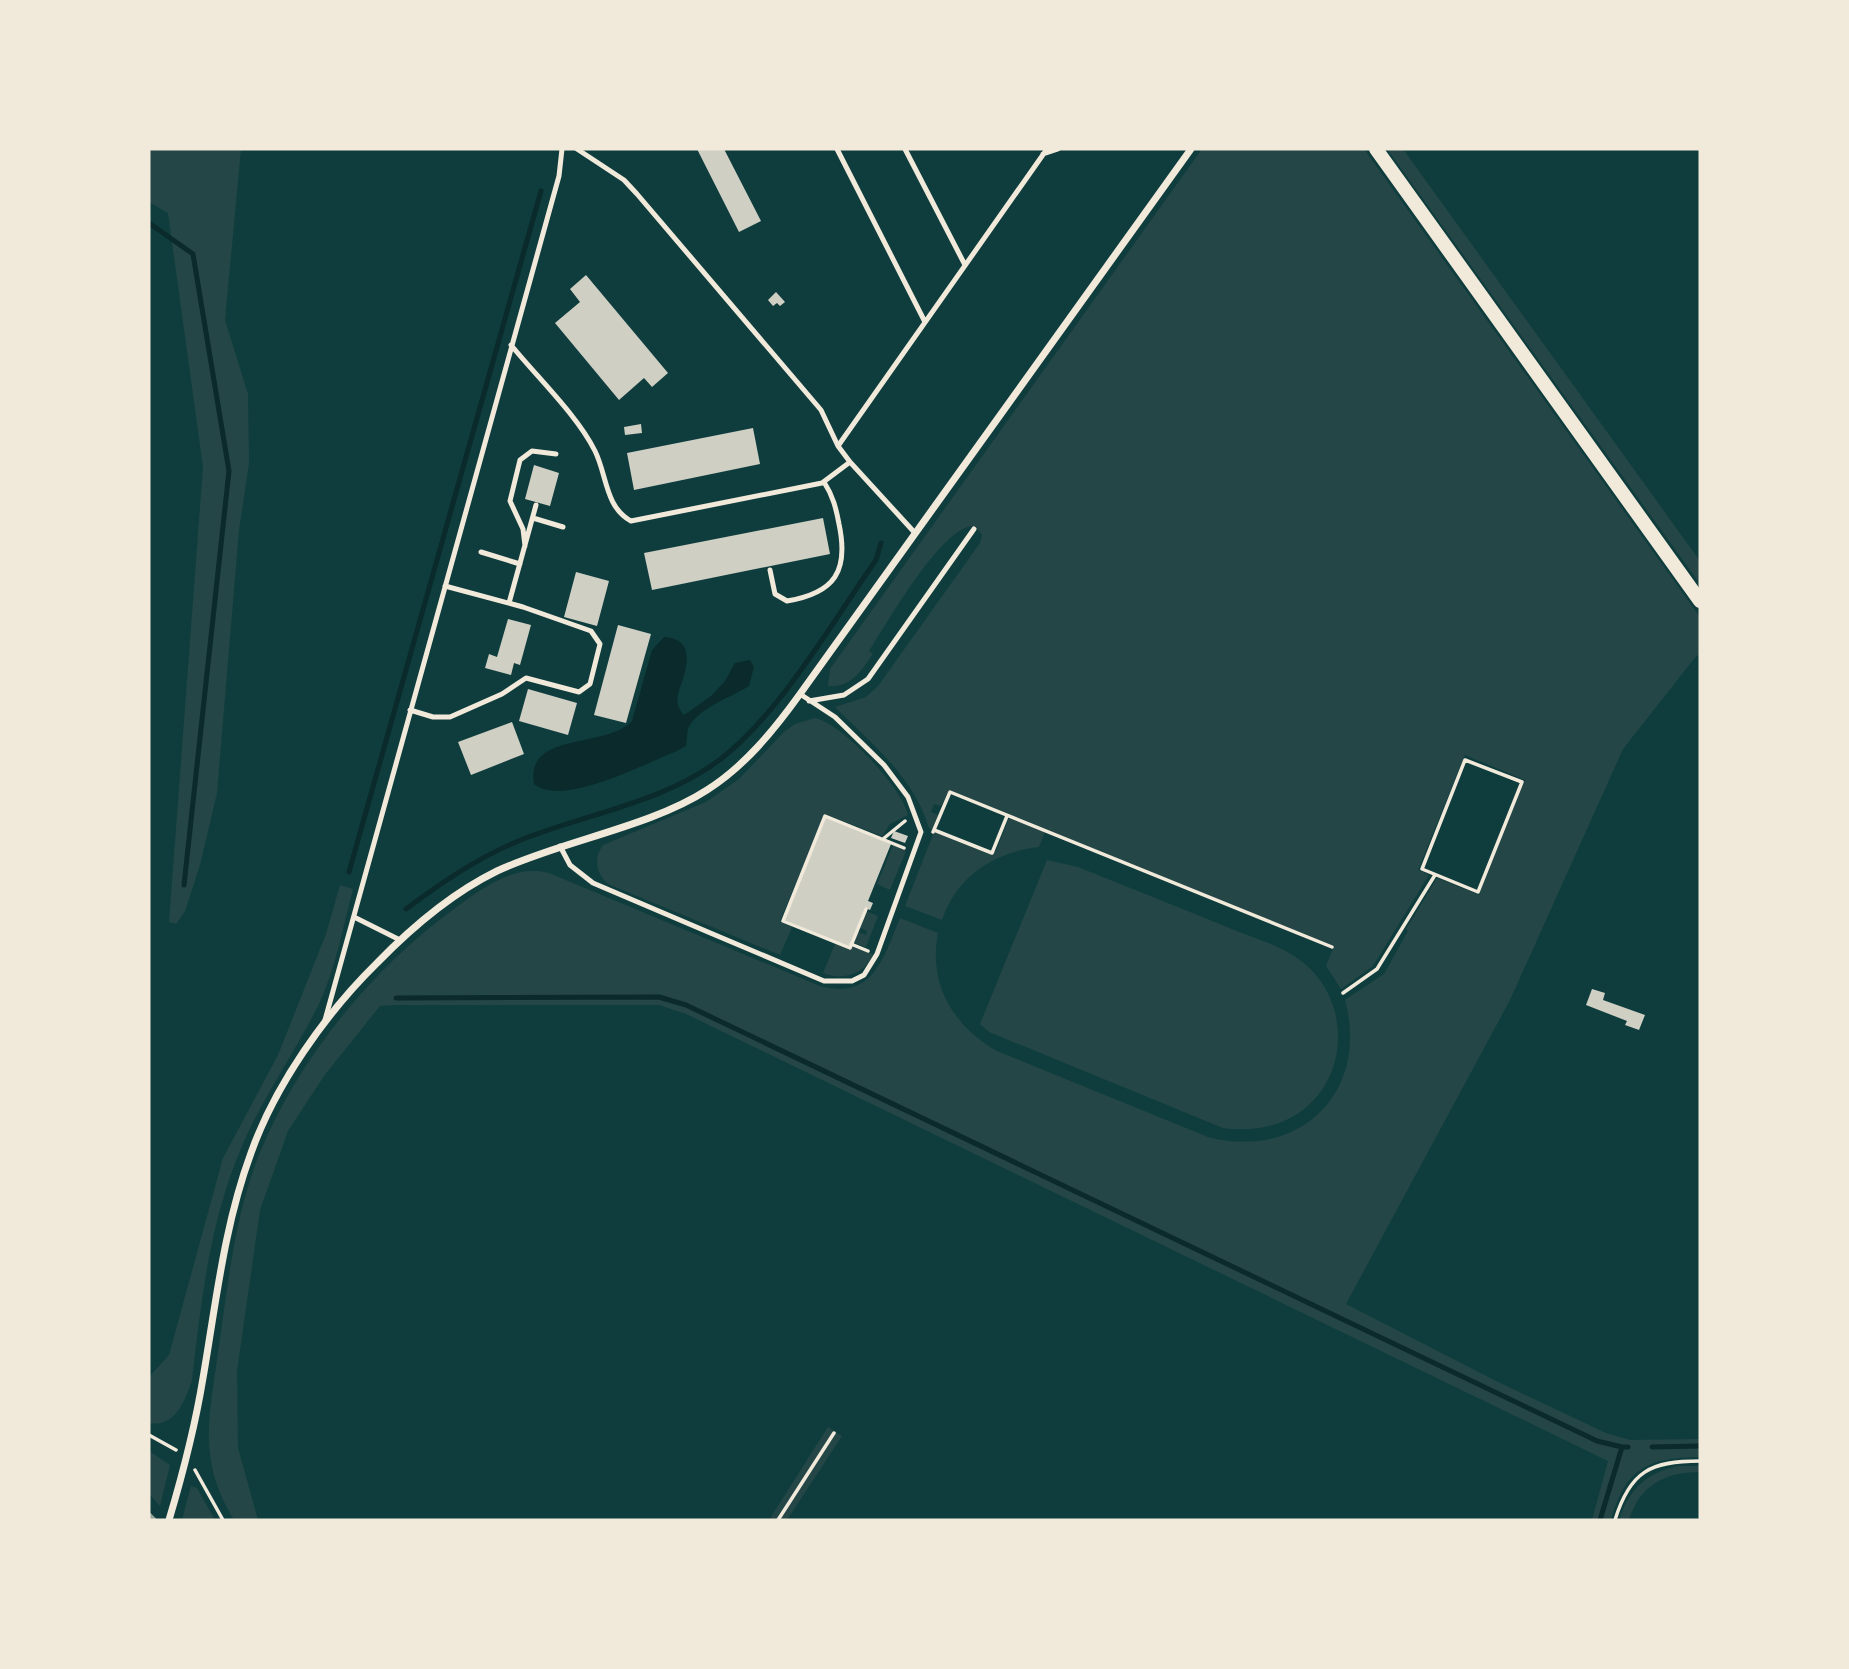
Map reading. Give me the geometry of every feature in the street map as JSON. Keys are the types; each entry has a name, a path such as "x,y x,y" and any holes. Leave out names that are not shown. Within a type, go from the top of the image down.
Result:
{"main road":[{"path":"1376,149 1700,601"}],"street":[{"path":"169,1520 188,1456 218,1275 251,1153 276,1099 325,1021 400,940 461,892 488,876 559,846 677,805 706,791 756,749 800,694 1191,149"}],"lane":[{"path":"325,1021 558,176 562,149"},
{"path":"578,149 618,176 637,194 821,410 838,446 850,462 915,533"},
{"path":"837,149 925,322"},
{"path":"905,149 965,265"},
{"path":"838,446 1045,151 1058,149"},
{"path":"511,345 586,436 598,456 614,508 631,521 824,482 850,462"},
{"path":"525,546 523,529 510,501 520,460 532,451 556,454"},
{"path":"769,570 775,594 787,601 821,592 836,575 844,545 835,504 824,482"},
{"path":"509,603 536,505"},
{"path":"533,518 563,527"},
{"path":"809,701 844,695 868,679 974,529"},
{"path":"481,552 520,564"},
{"path":"410,710 433,717 450,717 502,694 526,678 579,692 587,689 600,644 595,634 509,603 445,586"},
{"path":"559,846 570,865 593,883 824,981 852,981 864,975 877,954 921,832 908,797 862,741 835,717 800,694"},
{"path":"354,917 400,940"}],"path":[{"path":"1465,760 1522,782 1478,892 1435,874 1422,869 1465,760"},
{"path":"921,832 932,833 950,792 1332,947"},
{"path":"883,839 916,814"},
{"path":"934,830 992,853 1007,815"},
{"path":"866,909 850,948 783,921 825,816 914,852"},
{"path":"1343,993 1377,968 1435,874"},
{"path":"851,944 877,954"},
{"path":"778,1520 834,1433"},
{"path":"149,1435 188,1456 223,1520"},
{"path":"1615,1520 1629,1485 1641,1474 1658,1465 1700,1461"}],"shaded area":[{"path":"149,149 241,149 225,320 248,394 249,463 239,530 217,793 200,865 185,911 176,924 169,922 203,467 168,213 149,202"},
{"path":"1202,149 1364,149 1700,617 1700,658 1697,655 1623,749 1510,1000 1346,1304 1496,1381 1606,1433 1630,1440 1700,1439 1700,1457 1666,1460 1641,1469 1624,1488 1611,1520 1592,1520 1608,1461 686,1014 659,1005 394,1005 380,1006 324,1076 288,1131 260,1210 237,1371 238,1448 258,1520 234,1520 214,1476 210,1456 210,1415 233,1249 244,1201 259,1155 293,1086 338,1021 364,990 420,936 496,881 522,872 549,873 820,986 838,989 853,987 874,972 882,961 900,918 938,933 937,969 947,1002 956,1016 981,1041 997,1051 1208,1137 1241,1142 1272,1139 1298,1128 1320,1112 1337,1090 1347,1064 1350,1033 1345,1000 1384,974 1408,931 1406,929 1437,878 1479,895 1525,780 1465,755 1418,870 1429,875 1373,966 1341,989 1326,966 1334,946 949,790 941,806 934,804 931,812 938,815 932,829 929,828 913,793 902,777 835,707 866,697 878,686 980,543 982,535 975,526 962,529 947,541 902,599 869,651 873,654 860,672 843,684 828,686 830,669"},
{"path":"1387,149 1403,149 1700,561 1700,584"},
{"path":"664,637 675,639 686,651 686,668 677,700 684,715 711,696 725,681 735,663 750,660 754,667 749,686 699,715 688,729 686,746 677,751 626,773 583,787 564,791 547,790 534,784 535,767 542,756 554,748 620,730 632,721 652,650"},
{"path":"815,718 840,732 869,758 895,789 908,815 890,824 882,836 825,814 780,921 792,927 780,955 608,884 604,880 597,861 603,845 706,802 739,779 785,731 795,724"},
{"path":"1009,818 1045,832 1039,847 1007,854 979,869 957,891 942,920 905,906 934,832 990,854 996,851"},
{"path":"893,845 906,851 890,890 877,884"},
{"path":"1047,860 1078,867 1268,943 1305,964 1318,977 1327,992 1338,1026 1335,1062 1329,1079 1319,1094 1299,1113 1276,1124 1250,1129 1223,1128 989,1032 980,1024"},
{"path":"340,885 353,889 324,992 309,1024 250,1128 222,1203 208,1261 192,1380 182,1404 172,1417 166,1421 149,1423 149,1377 169,1355 223,1158 278,1055 326,934"},
{"path":"866,911 878,916 866,947 854,943 858,932 866,935 867,931 860,928"},
{"path":"835,944 853,946 873,954 864,967 852,974 838,976 823,973"},
{"path":"828,1427 842,1436 787,1520 769,1520"},
{"path":"149,1451 170,1465 160,1506 149,1494"},
{"path":"1679,1466 1700,1466 1700,1472 1676,1475 1656,1483 1640,1498 1629,1520 1619,1520 1628,1499 1641,1484 1658,1473"},
{"path":"191,1486 197,1488 215,1520 182,1520"}],"building":[{"path":"697,149 724,149 761,221 739,232"},
{"path":"586,275 668,373 652,387 644,378 619,400 555,323 580,302 570,289"},
{"path":"776,292 785,302 780,306 777,303 773,306 768,300"},
{"path":"641,424 642,433 625,435 624,427"},
{"path":"753,428 760,464 634,490 627,453"},
{"path":"534,465 559,473 550,506 525,499"},
{"path":"823,518 830,554 652,590 644,553"},
{"path":"576,572 609,581 597,626 564,617"},
{"path":"508,619 531,625 520,665 514,663 511,675 485,668 489,654 497,657"},
{"path":"618,625 651,634 626,723 594,715"},
{"path":"528,689 577,703 568,735 519,721"},
{"path":"512,722 524,754 471,775 458,742"},
{"path":"826,817 891,844 868,901 873,903 870,910 865,908 849,947 784,920"},
{"path":"894,831 908,836 905,843 891,838"},
{"path":"1592,989 1605,993 1603,1000 1645,1015 1639,1030 1625,1025 1627,1021 1586,1005"}],"waterway":[{"path":"349,872 541,191"},
{"path":"149,223 193,254 229,471 184,885"},
{"path":"406,909 459,872 501,849 542,832 622,807 674,787 722,758 764,717 805,665 876,560 881,543"},
{"path":"396,998 659,997 686,1005 1597,1441 1622,1447"},
{"path":"1652,1447 1700,1446"},
{"path":"1600,1520 1622,1447 1628,1447"}],"railway":[{"path":"149,1515 154,1520"}]}
